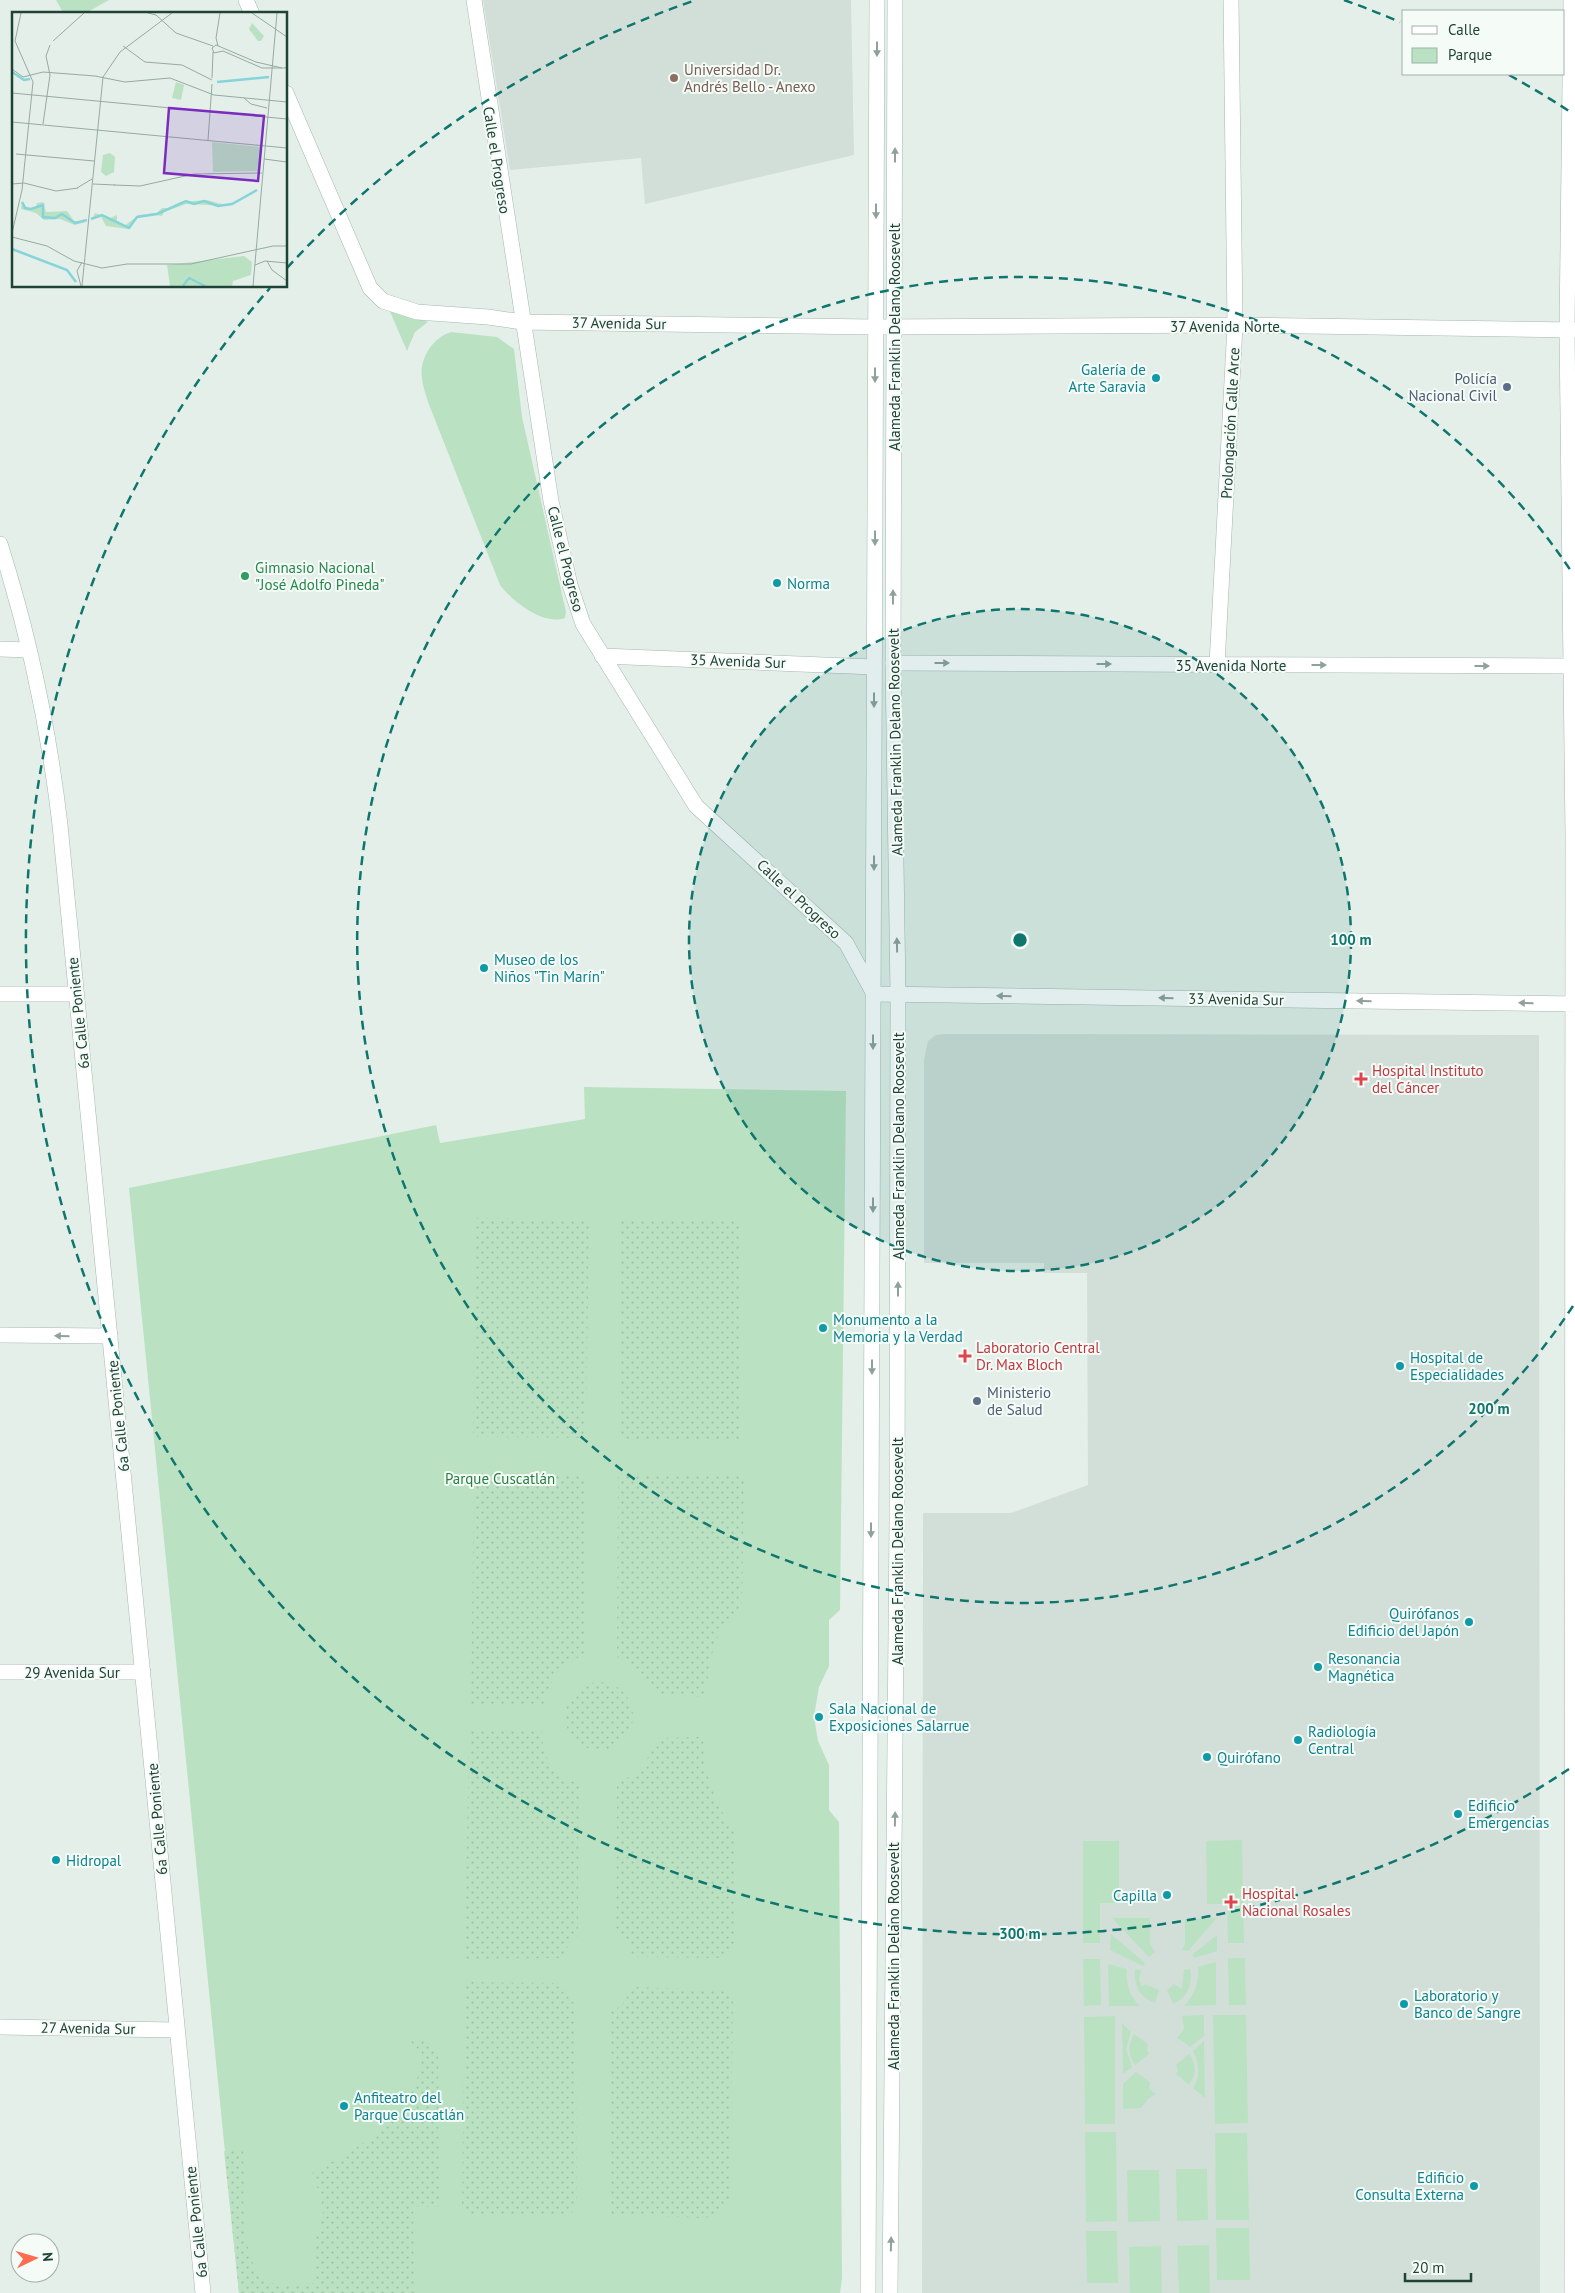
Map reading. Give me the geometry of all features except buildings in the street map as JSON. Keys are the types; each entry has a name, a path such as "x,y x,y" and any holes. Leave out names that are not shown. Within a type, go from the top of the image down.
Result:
{"street":[{"path":"246,0 251,12"},
{"name":"Calle el Progreso","path":"474,0 551,502 570,585 583,624 696,806 846,943 874,994"},
{"name":"Alameda Franklin Delano Roosevelt","path":"868,2293 877,0"},
{"name":"Alameda Franklin Delano Roosevelt","path":"890,2293 897,1532 898,994 893,663 895,0"},
{"name":"Prolongación Calle Arce","path":"1217,665 1235,325 1231,0"},
{"path":"1571,0 1570,666 1574,1004 1572,2293"},
{"name":"37 Avenida Sur","path":"288,98 370,288 383,301 417,312 481,316 522,322 875,327"},
{"name":"37 Avenida Norte","path":"875,327 1235,325 1571,330"},
{"name":"6a Calle Poniente","path":"0,544 29,650 47,733 56,790 203,2293"},
{"path":"0,649 29,650"},
{"name":"35 Avenida Sur","path":"602,656 874,667"},
{"name":"35 Avenida Norte","path":"893,663 1570,666"},
{"path":"0,994 76,994"},
{"path":"874,994 898,994"},
{"name":"33 Avenida Sur","path":"898,994 1574,1004"},
{"path":"0,1335 110,1336"},
{"name":"29 Avenida Sur","path":"0,1672 143,1672"},
{"name":"27 Avenida Sur","path":"0,2027 176,2030"}],"shaded area":[{"name":"Universidad Dr. Andrés Bello - Anexo","path":"483,0 851,0 854,155 645,204 641,158 510,170"},
{"name":"Hospital Nacional Rosales","path":"936,1035 1539,1035 1540,2293 922,2293 923,1513 1011,1513 1088,1485 1087,1273 1044,1273 1044,1263 924,1263 924,1060 928,1041"}],"green space":[{"path":"56,0 109,0 88,12 63,12"},
{"path":"388,307 428,322 415,332 407,351"},
{"path":"451,332 497,337 514,349 522,417 566,612 565,618 556,620 538,615 520,605 500,585 428,402 422,382 423,364 428,350 438,339"},
{"name":"Parque Cuscatlán","path":"584,1087 846,1091 840,1610 829,1620 829,1666 819,1687 814,1716 818,1741 829,1765 829,1810 839,1822 842,2278 840,2293 239,2293 129,1188 436,1125 440,1143 585,1119"},
{"path":"475,1218 589,1220 586,1438 473,1437"},
{"path":"621,1220 740,1221 739,1439 620,1439"},
{"path":"474,1473 586,1475 584,1654 558,1674 549,1688 544,1704 471,1704"},
{"path":"618,1474 744,1474 742,1606 718,1636 711,1657 705,1697 658,1695 639,1671 617,1657"},
{"path":"599,1682 612,1684 623,1692 631,1703 633,1716 631,1729 623,1740 612,1748 599,1750 586,1748 575,1740 567,1729 565,1716 567,1703 575,1692 586,1684"},
{"path":"469,1729 542,1729 544,1748 550,1764 562,1776 579,1784 578,1936 571,1941 561,1958 465,1959"},
{"path":"703,1737 704,1764 712,1789 724,1816 735,1834 735,1945 729,1955 719,1958 633,1957 629,1946 616,1933 617,1784 637,1771 651,1753 658,1738"},
{"path":"1242,1840 1244,1943 1228,1943 1227,1904 1207,1904 1206,1841"},
{"path":"1083,1841 1119,1841 1119,1903 1100,1903 1100,1943 1083,1943"},
{"path":"1112,1918 1150,1918 1150,1944 1155,1952 1149,1957"},
{"path":"1217,1918 1188,1951 1182,1950 1185,1944 1185,1919"},
{"path":"1111,1934 1145,1963 1143,1966 1110,1950"},
{"path":"1217,1935 1217,1951 1195,1958 1192,1955"},
{"path":"1228,1958 1245,1958 1246,2005 1229,2005"},
{"path":"1083,1959 1100,1959 1101,2005 1084,2006"},
{"path":"1216,1962 1216,2005 1184,2006 1196,1988 1198,1967"},
{"path":"1108,1964 1127,1969 1129,1989 1133,1998 1140,2006 1109,2006"},
{"path":"1135,1969 1141,1971 1139,1980 1142,1987 1145,1984 1159,1990 1155,2003 1141,1994 1135,1981"},
{"path":"1190,1969 1191,1980 1188,1990 1182,1998 1173,2004 1167,1990 1174,1984 1182,1989 1184,1970"},
{"path":"465,1982 559,1983 562,1991 576,2005 577,2205 571,2214 562,2216 475,2215 467,2211 462,2204"},
{"path":"633,1987 720,1990 728,1993 733,2001 730,2192 726,2207 715,2215 704,2218 620,2215 612,2214 609,2206 611,2012 622,2005"},
{"path":"1204,2015 1204,2036 1190,2047 1177,2038 1184,2029 1182,2016"},
{"path":"1213,2015 1246,2015 1248,2123 1215,2124"},
{"path":"1115,2016 1115,2124 1085,2124 1084,2017"},
{"path":"1122,2023 1131,2032 1126,2049 1132,2067 1123,2074"},
{"path":"1134,2034 1148,2044 1149,2054 1135,2065 1131,2058 1130,2050"},
{"path":"419,2039 427,2042 438,2052 439,2207 413,2207 414,2293 239,2293 224,2151 243,2151 245,2230 252,2260 258,2272 267,2281 280,2285 315,2283 314,2238 321,2224 323,2211 320,2192 310,2175 364,2142 399,2109 409,2095 421,2067 422,2053 410,2041"},
{"path":"1204,2041 1205,2098 1193,2088 1196,2084 1198,2070 1197,2060 1193,2051"},
{"path":"1189,2054 1195,2070 1189,2085 1176,2074 1178,2070 1176,2065"},
{"path":"1136,2072 1150,2082 1149,2089 1156,2094 1148,2099 1141,2108 1123,2109 1123,2084"},
{"path":"1085,2132 1116,2132 1117,2221 1086,2222"},
{"path":"1215,2133 1247,2133 1249,2220 1216,2220"},
{"path":"1176,2169 1207,2169 1208,2220 1177,2221"},
{"path":"1127,2170 1159,2170 1160,2221 1128,2222"},
{"path":"1216,2228 1249,2228 1250,2280 1217,2280"},
{"path":"1086,2231 1117,2231 1118,2283 1087,2283"},
{"path":"1209,2245 1210,2293 1179,2293 1177,2246"},
{"path":"1161,2246 1162,2293 1130,2293 1129,2247"}],"place":[{"name":"Universidad Dr. Andrés Bello - Anexo","path":"674,78"},
{"name":"Galería de Arte Saravia","path":"1156,378"},
{"name":"Policía Nacional Civil","path":"1507,387"},
{"name":"Gimnasio Nacional \"José Adolfo Pineda\"","path":"245,576"},
{"name":"Norma","path":"777,583"},
{"name":"Museo de los Niños \"Tin Marín\"","path":"484,968"},
{"name":"Hospital Instituto del Cáncer","path":"1361,1079"},
{"name":"Monumento a la Memoria y la Verdad","path":"823,1328"},
{"name":"Laboratorio Central Dr. Max Bloch","path":"965,1356"},
{"name":"Hospital de Especialidades","path":"1400,1366"},
{"name":"Ministerio de Salud","path":"977,1401"},
{"name":"Quirófanos Edificio del Japón","path":"1469,1622"},
{"name":"Resonancia Magnética","path":"1318,1667"},
{"name":"Sala Nacional de Exposiciones Salarrue","path":"819,1717"},
{"name":"Radiología Central","path":"1298,1740"},
{"name":"Quirófano","path":"1207,1757"},
{"name":"Edificio Emergencias","path":"1458,1814"},
{"name":"Hidropal","path":"56,1860"},
{"name":"Capilla","path":"1167,1895"},
{"name":"Hospital Nacional Rosales","path":"1231,1902"},
{"name":"Laboratorio y Banco de Sangre","path":"1404,2004"},
{"name":"Anfiteatro del Parque Cuscatlán","path":"344,2106"},
{"name":"Edificio Consulta Externa","path":"1474,2186"}]}
